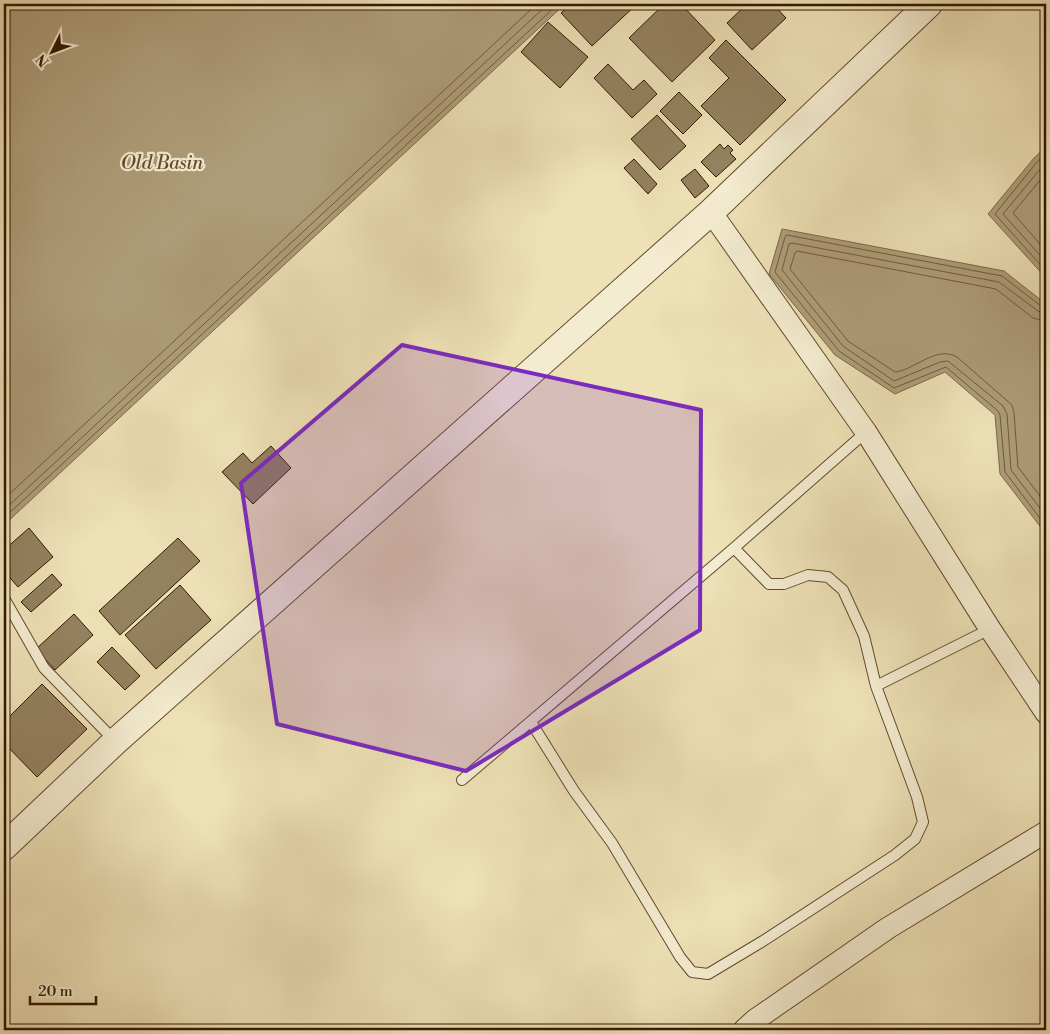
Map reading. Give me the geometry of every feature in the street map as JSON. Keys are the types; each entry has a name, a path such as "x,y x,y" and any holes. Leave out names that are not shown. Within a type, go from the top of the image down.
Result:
{"street":[{"path":"7,839 711,212 929,4"},
{"path":"711,212 866,432 990,629 1046,713"},
{"path":"744,1030 755,1020 888,928 1046,832"}],"lane":[{"path":"462,780 734,548 866,432"},
{"path":"531,722 574,791 612,843 680,956 692,972 708,974 895,855 915,839 922,822 917,797 876,686 864,636 843,590 828,578 808,575 784,584 769,584 734,548"},
{"path":"4,598 44,668 116,741"},
{"path":"876,686 990,629"}],"highlighted area":[{"path":"402,345 701,410 700,630 466,771 277,724 241,483"}],"water":[{"name":"Old Basin","path":"4,4 565,4 4,525"},
{"path":"1046,147 1046,278 988,214 1034,158"},
{"path":"782,229 1004,271 1046,304 1046,534 1000,474 995,415 945,372 895,394 835,355 769,274"}],"building":[{"path":"571,4 637,4 592,46 561,13"},
{"path":"664,4 681,4 715,40 672,82 629,38"},
{"path":"747,4 773,4 786,18 752,50 727,23"},
{"path":"548,22 588,57 560,88 521,52"},
{"path":"726,40 786,100 740,145 701,106 729,78 709,58"},
{"path":"608,64 633,90 644,80 657,94 632,118 594,78"},
{"path":"679,92 702,115 683,134 660,111"},
{"path":"657,115 686,146 660,170 631,139"},
{"path":"720,144 724,149 728,145 733,150 730,153 736,159 716,177 701,162"},
{"path":"634,159 657,184 648,194 624,168"},
{"path":"695,169 709,186 695,198 681,180"},
{"path":"271,446 291,468 253,504 222,472 243,453 252,463"},
{"path":"29,528 53,557 18,587 4,571 4,550"},
{"path":"178,538 200,561 120,635 99,611"},
{"path":"52,574 62,585 31,612 21,602"},
{"path":"180,585 211,620 156,669 125,635"},
{"path":"74,614 93,635 55,670 36,649"},
{"path":"112,647 140,676 125,690 97,662"},
{"path":"42,684 87,729 37,777 4,743 4,722"}]}
